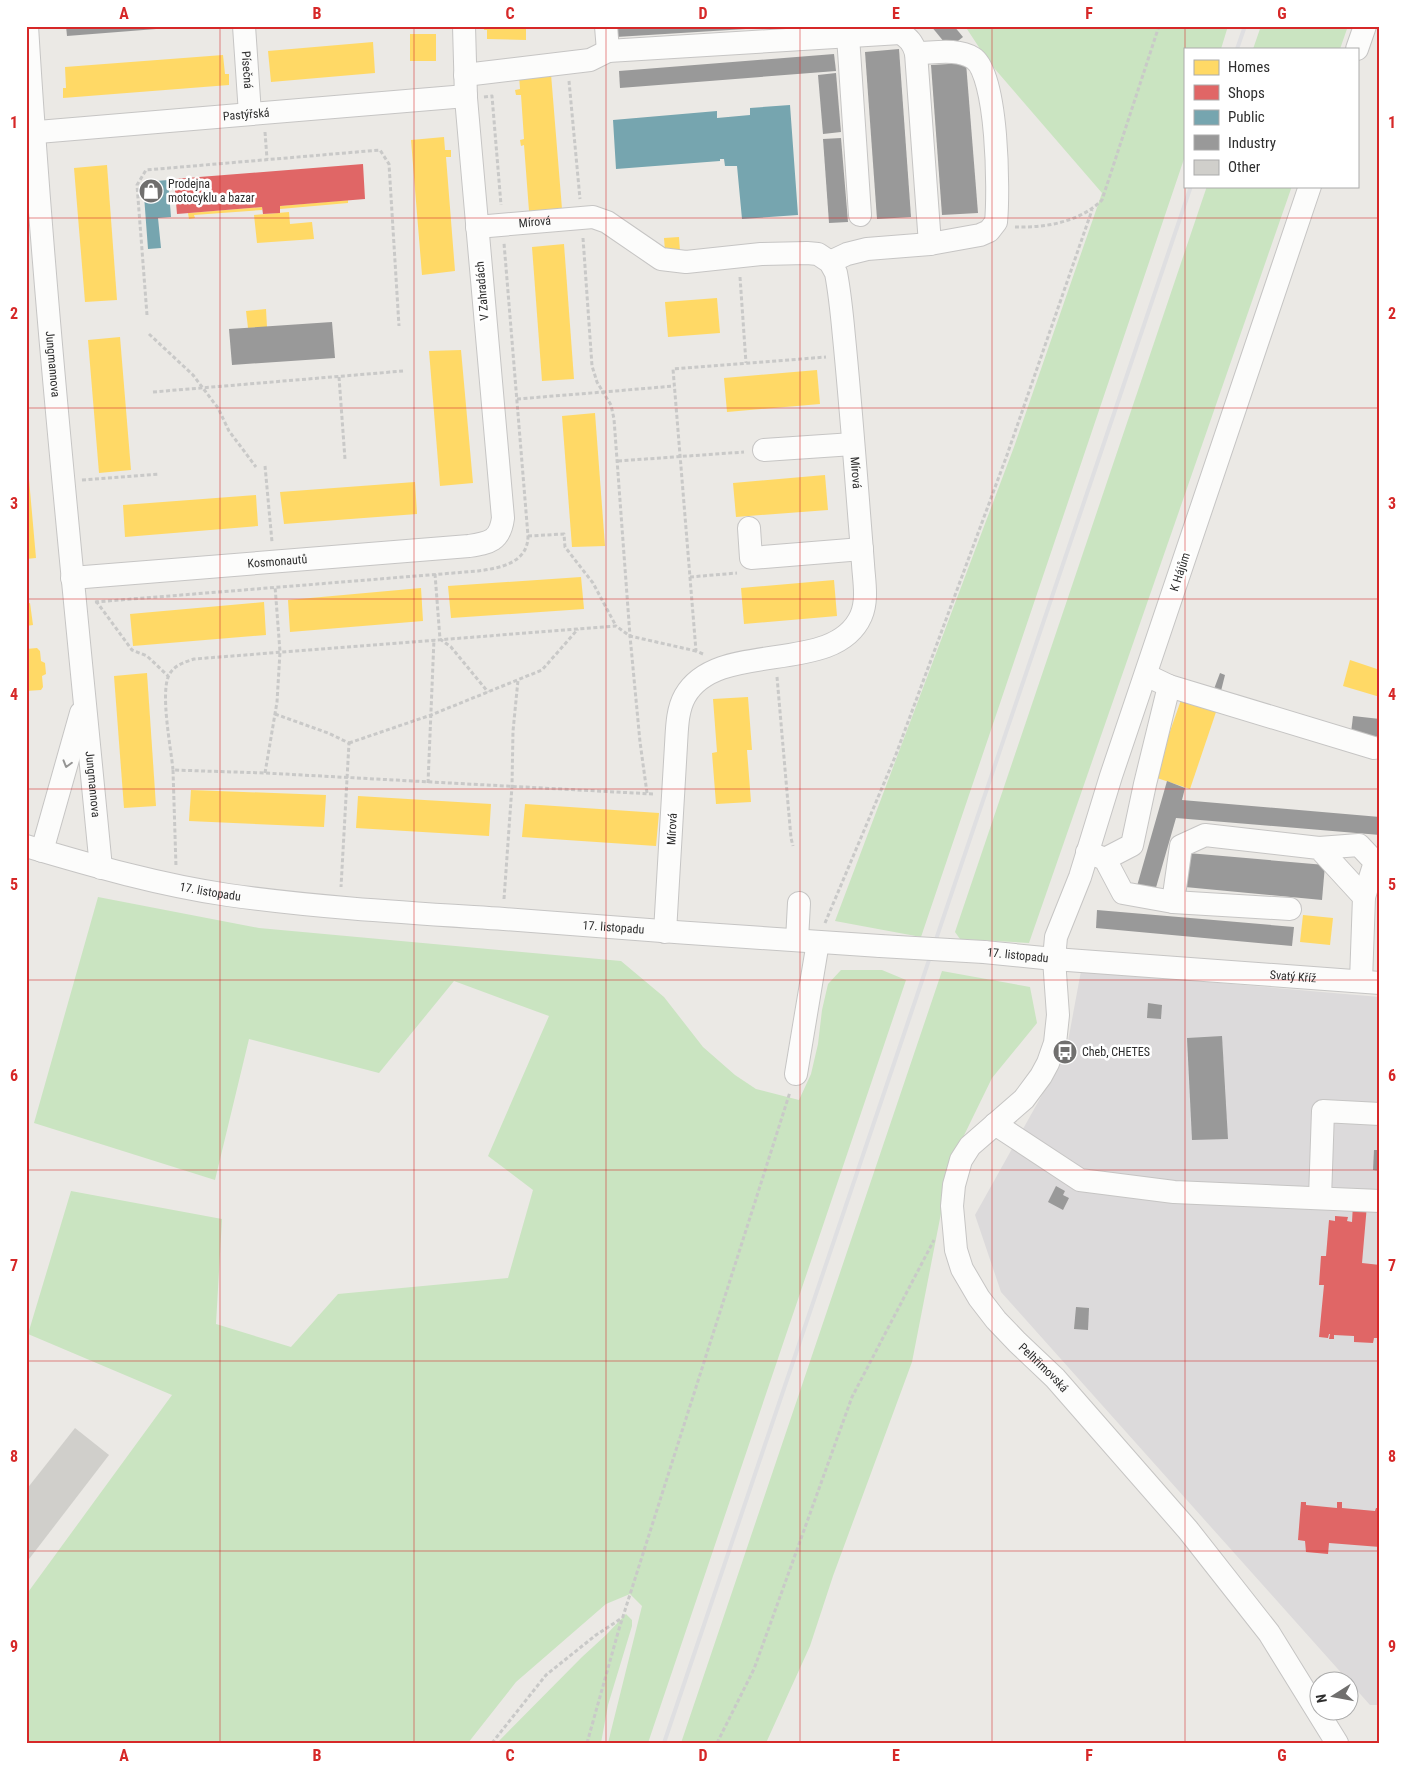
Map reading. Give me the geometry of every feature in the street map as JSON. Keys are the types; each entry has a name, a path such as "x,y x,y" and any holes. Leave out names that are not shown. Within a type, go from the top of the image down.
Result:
{"street":[{"name":"Jungmannova","path":"27,26 30,132 72,578 86,602 85,700 101,868"},
{"name":"Písečná","path":"244,26 257,113"},
{"name":"V Zahradách","path":"464,26 466,90 503,518 502,530 494,540 482,544"},
{"path":"606,26 608,51"},
{"path":"1357,48 1365,26"},
{"name":"Pastýřská","path":"30,132 257,113 466,90 568,63 590,60 608,51 900,33 908,37 916,53"},
{"path":"848,36 860,214"},
{"path":"830,262 847,254 867,249 930,244 980,235 989,231 996,222 997,156 986,76 975,59 961,53 916,53 930,244"},
{"name":"K Hájům","path":"1054,959 1056,937 1080,877 1096,856 1111,776 1309,188"},
{"name":"Mírová","path":"477,227 593,218 607,222 660,259 686,262 738,256 807,252 818,254 830,262 836,273 846,355 865,602 860,617 852,630 841,640 831,645 727,666 704,676 684,697 679,715 677,735 665,932"},
{"path":"764,450 853,444"},
{"path":"749,528 751,558 862,549"},
{"name":"Kosmonautů","path":"72,578 482,544"},
{"path":"1146,675 1169,686 1374,748"},
{"path":"1169,686 1132,846 1096,856 1123,893 1173,902 1290,909"},
{"name":"Jungmannova","path":"34,849 85,700"},
{"path":"1111,776 1145,784"},
{"path":"1173,902 1181,846 1205,835 1319,848 1360,845 1375,862 1364,897 1370,982"},
{"path":"1319,848 1364,897"},
{"name":"17. listopadu","path":"34,849 101,868 177,885 226,894 340,908 1208,969"},
{"path":"796,1074 807,941 799,903"},
{"name":"Pelhřimovská","path":"1054,959 1058,1015 1055,1043 1041,1076 1024,1099 970,1146 960,1160 954,1185 952,1206 958,1256 962,1269 979,1298 996,1320 1055,1378 1188,1530 1270,1633 1337,1743"},
{"name":"Svatý Kříž","path":"1208,969 1370,982"},
{"path":"1320,1198 1323,1111 1380,1114"},
{"path":"995,1124 1080,1180 1174,1192 1380,1201"}],"path":[{"path":"996,222 1013,227 1030,228 1071,220 1092,210 1102,200 1159,26"},
{"path":"568,63 592,366 596,382 611,405 614,419 630,636 647,793"},
{"path":"86,602 478,571 512,563 522,555 528,544 528,536 492,96 466,90"},
{"path":"257,113 267,159"},
{"path":"147,315 137,184 146,170 380,150 389,164 400,326"},
{"path":"807,941 894,757 1006,455 1092,210"},
{"path":"738,256 746,363"},
{"path":"149,334 193,375 218,408 229,430 256,467"},
{"path":"696,651 673,369 846,355"},
{"path":"153,392 403,371"},
{"path":"339,377 345,459"},
{"path":"492,401 674,386"},
{"path":"618,461 764,450"},
{"path":"265,466 280,652 278,702 265,773"},
{"path":"64,481 159,474"},
{"path":"528,536 564,534 564,547 593,583 616,626 630,636 696,651 727,666"},
{"path":"433,548 440,639 451,647 488,692"},
{"path":"86,602 132,650 147,656 168,676"},
{"path":"177,885 173,770 164,693 168,676 177,666 194,659 616,626"},
{"path":"275,714 328,733 349,743 431,715 542,670 578,628"},
{"path":"428,782 434,639"},
{"path":"776,657 790,838 793,846"},
{"path":"503,919 512,786 513,731 518,680"},
{"path":"340,908 349,743"},
{"path":"173,770 265,773 674,795"},
{"path":"587,1743 622,1618 796,1074"},
{"path":"717,1743 754,1669 852,1397 952,1206"},
{"path":"492,1743 546,1675 596,1635 622,1618"}],"shaded area":[{"path":"1081,971 1380,997 1380,1705 1370,1705 1358,1692 1358,1672 1341,1672 1001,1292 975,1215 1066,1052"}],"green space":[{"path":"965,26 1228,26 1221,48 1184,48 1184,159 921,937 835,921 1014,447 1102,193 988,61"},
{"path":"1261,26 1348,26 1340,48 1253,48"},
{"path":"1206,188 1291,188 1029,943 960,939 955,932"},
{"path":"98,897 259,928 621,961 664,997 703,1047 735,1075 756,1089 799,1100 811,1074 828,984 841,970 882,970 906,980 648,1743 608,1743 642,1606 630,1594 606,1604 516,1682 468,1743 26,1743 26,1595 172,1395 28,1334 71,1191 222,1219 216,1324 291,1347 338,1294 508,1278 533,1190 488,1156 549,1016 454,981 379,1073 249,1039 215,1180 34,1123"},
{"path":"942,971 1030,987 1037,1023 992,1078 951,1162 912,1362 833,1576 810,1646 766,1743 681,1743"},
{"path":"626,1614 632,1620 632,1626 608,1705 601,1743 497,1743 606,1635"}],"building: Homes":[{"path":"485,26 519,26 519,29 526,29 526,40 487,39 487,30 484,30"},
{"path":"410,34 436,34 436,61 410,61"},
{"path":"373,42 375,73 271,82 268,51"},
{"path":"223,55 225,74 229,74 229,85 63,98 63,88 66,88 65,67"},
{"path":"551,74 562,209 529,211 524,145 521,146 520,140 524,139 521,95 516,95 515,90 520,89 519,76"},
{"path":"444,137 445,150 451,150 451,157 446,157 455,271 422,275 411,140"},
{"path":"107,165 117,300 85,302 74,168"},
{"path":"348,200 348,203 280,209 280,206"},
{"path":"262,207 262,210 194,215 195,218 189,219 188,213"},
{"path":"289,212 290,224 312,222 314,239 257,243 254,215"},
{"path":"679,237 680,252 665,251 664,238"},
{"path":"564,244 574,379 542,381 532,247"},
{"path":"717,298 720,333 668,337 665,302"},
{"path":"266,309 267,327 248,328 246,311"},
{"path":"120,337 131,470 99,473 88,340"},
{"path":"461,350 473,483 440,486 429,351"},
{"path":"817,370 820,404 727,412 724,378"},
{"path":"595,413 605,546 572,547 562,416"},
{"path":"26,468 28,468 36,558 26,559"},
{"path":"825,475 828,510 736,517 733,483"},
{"path":"415,482 417,514 284,524 280,492"},
{"path":"256,495 258,526 125,537 123,505"},
{"path":"581,577 584,609 451,618 448,586"},
{"path":"834,580 837,616 744,624 741,588"},
{"path":"421,588 423,621 290,632 288,600"},
{"path":"264,602 266,635 133,646 130,614"},
{"path":"30,603 33,625 26,626 26,604"},
{"path":"37,648 40,651 41,661 45,663 46,674 42,676 43,687 41,690 26,691 26,649"},
{"path":"1350,660 1380,670 1380,697 1343,686"},
{"path":"147,673 156,806 124,808 114,676"},
{"path":"748,697 752,750 747,750 751,802 716,804 712,753 717,752 713,699"},
{"path":"1181,700 1216,712 1190,789 1154,777"},
{"path":"191,790 326,795 324,827 189,821"},
{"path":"358,796 491,804 489,836 356,828"},
{"path":"525,804 659,813 656,846 522,837"},
{"path":"1303,915 1333,918 1330,945 1300,942"}],"building: Shops":[{"path":"363,164 365,199 280,206 280,213 263,214 262,207 177,214 174,179"},
{"path":"1353,1204 1367,1205 1362,1263 1380,1265 1378,1283 1380,1283 1380,1338 1374,1338 1373,1343 1354,1342 1354,1336 1334,1335 1334,1339 1329,1339 1329,1334 1328,1338 1319,1337 1324,1285 1319,1285 1321,1256 1326,1256 1329,1220 1335,1221 1335,1216 1348,1217 1347,1221 1352,1222"},
{"path":"1301,1502 1306,1502 1306,1505 1337,1508 1337,1502 1342,1502 1342,1508 1375,1511 1376,1508 1380,1508 1380,1547 1329,1543 1328,1554 1306,1552 1305,1541 1298,1540"}],"building: Public":[{"path":"790,105 798,215 742,219 737,166 725,166 724,159 720,159 720,161 616,169 613,120 717,111 717,118 750,115 750,108"},
{"path":"168,180 171,217 158,218 161,248 148,249 143,182"}],"building: Industry":[{"path":"66,26 169,26 169,28 67,36"},
{"path":"615,26 762,26 762,28 616,37"},
{"path":"931,26 954,26 963,37 949,48"},
{"path":"899,49 911,217 877,219 865,52"},
{"path":"834,54 836,71 620,88 619,71"},
{"path":"966,63 978,213 942,215 931,65"},
{"path":"836,73 841,132 823,134 818,75"},
{"path":"841,138 848,222 829,223 823,139"},
{"path":"332,322 335,358 232,365 229,329"},
{"path":"1220,673 1225,675 1221,691 1214,689"},
{"path":"1353,716 1380,719 1380,737 1351,733"},
{"path":"1167,781 1185,788 1182,800 1380,817 1380,835 1176,818 1155,891 1137,886"},
{"path":"1188,853 1325,865 1322,900 1185,887"},
{"path":"1097,910 1294,927 1292,946 1096,928"},
{"path":"1379,926 1380,948 1377,948"},
{"path":"1148,1003 1162,1005 1161,1019 1147,1018"},
{"path":"1222,1036 1228,1139 1192,1140 1187,1038"},
{"path":"1374,1150 1380,1150 1380,1171 1373,1170"},
{"path":"1056,1186 1065,1191 1063,1195 1069,1198 1063,1210 1048,1202"},
{"path":"1076,1307 1089,1308 1088,1330 1074,1329"}],"building: Other":[{"path":"75,1428 109,1455 26,1563 26,1490"}],"railway":[{"path":"1237,48 1245,26"},
{"path":"664,1743 1190,188"}],"place":[{"name":"Prodejna motocyklu a bazar","path":"151,191"},
{"name":"Cheb, CHETES","path":"1065,1052"}]}
